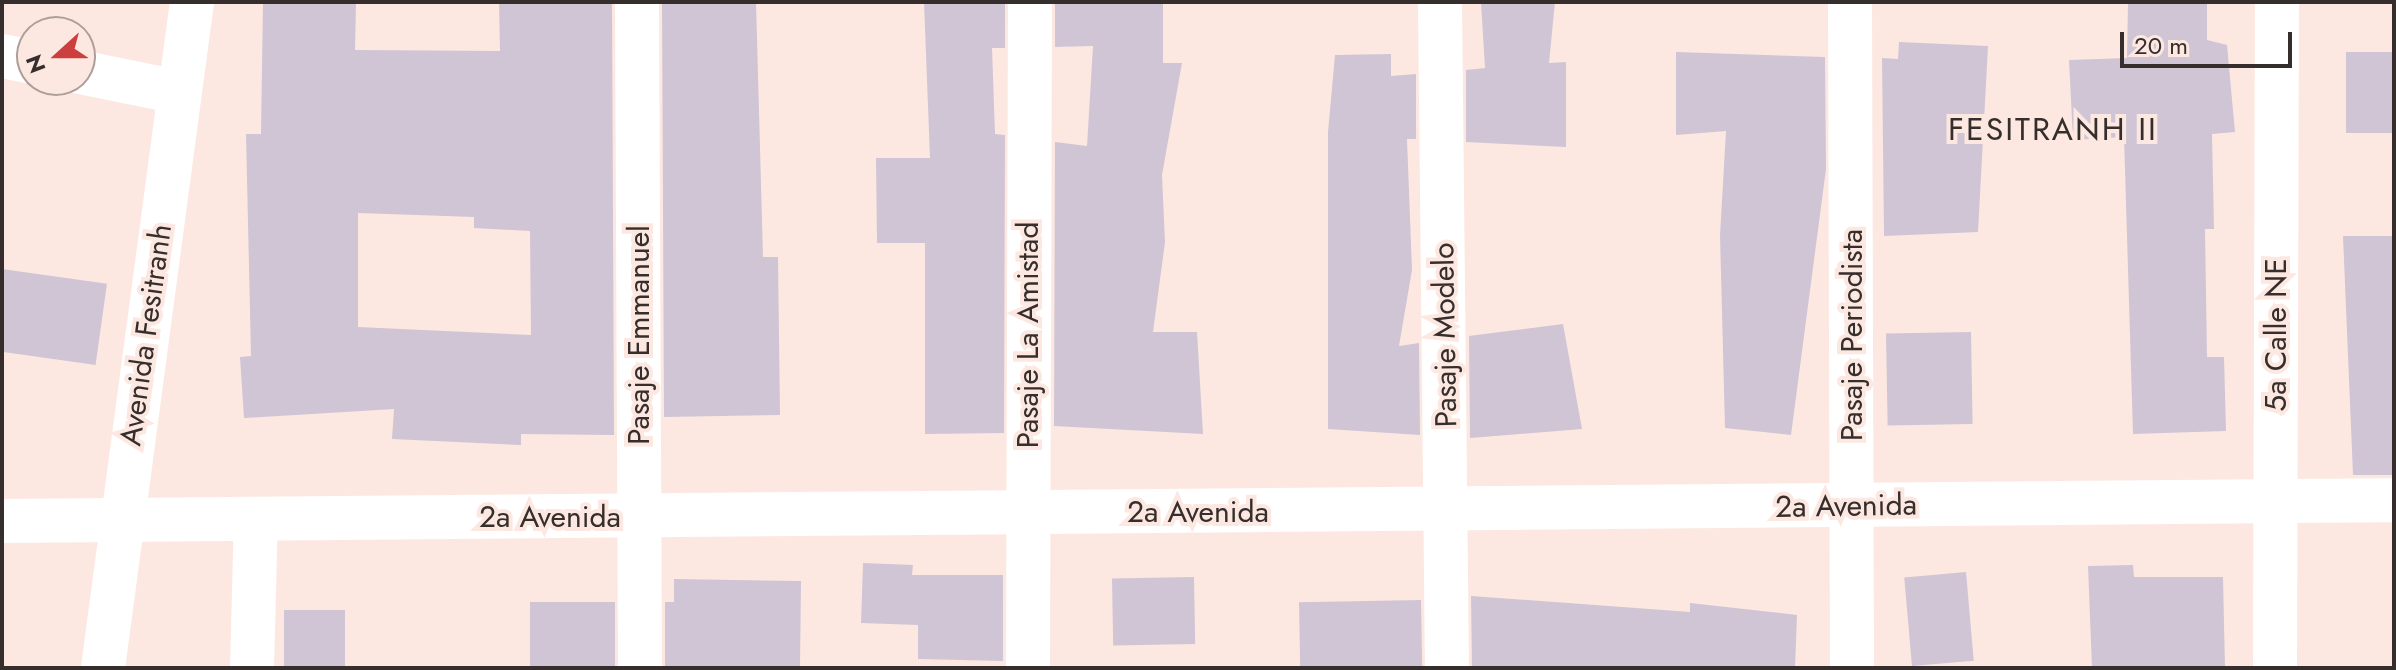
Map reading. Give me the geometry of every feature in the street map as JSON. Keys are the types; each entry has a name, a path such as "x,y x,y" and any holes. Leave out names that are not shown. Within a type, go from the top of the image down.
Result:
{"street":[{"name":"Avenida Fesitranh","path":"103,668 192,2"},
{"name":"Pasaje Emmanuel","path":"637,2 640,668"},
{"name":"Pasaje La Amistad","path":"1028,668 1030,2"},
{"name":"Pasaje Modelo","path":"1440,2 1447,668"},
{"name":"Pasaje Periodista","path":"1850,2 1852,668"},
{"name":"5a Calle NE","path":"2275,668 2277,2"},
{"path":"96,75 178,92"},
{"name":"2a Avenida","path":"2,521 2394,500"},
{"path":"252,668 256,520"}],"building":[{"path":"263,2 356,2 355,50 500,51 499,2 612,2 614,435 521,434 521,445 392,439 394,409 244,418 240,357 251,356 246,134 261,134","holes":["358,213 474,217 474,228 530,231 531,335 358,327"]},
{"path":"662,2 756,2 763,257 778,257 780,415 664,417"},
{"path":"924,2 1005,2 1005,48 992,48 995,134 1005,135 1004,433 925,434 925,243 877,243 876,158 930,158"},
{"path":"1055,2 1163,2 1163,63 1182,63 1162,175 1165,242 1153,332 1197,332 1203,434 1054,426 1055,142 1087,146 1093,46 1055,47"},
{"path":"1481,2 1555,2 1549,63 1566,62 1566,147 1466,142 1466,70 1485,68"},
{"path":"2128,2 2207,2 2207,40 2227,45 2235,132 2212,134 2214,229 2205,229 2207,357 2224,357 2226,431 2133,434 2124,137 2073,140 2069,60 2127,58"},
{"path":"1899,42 1988,46 1978,232 1884,236 1882,58 1898,59"},
{"path":"1676,52 1825,57 1826,169 1791,435 1725,428 1720,235 1726,131 1676,135"},
{"path":"2346,52 2394,52 2394,133 2346,133"},
{"path":"1391,54 1391,76 1416,74 1416,139 1407,139 1412,270 1399,346 1419,343 1420,435 1328,429 1328,132 1335,55"},
{"path":"2343,236 2394,236 2394,475 2353,475"},
{"path":"2,269 107,284 96,365 2,352"},
{"path":"1563,324 1582,429 1470,438 1469,336"},
{"path":"1971,332 1973,424 1888,425 1886,333"},
{"path":"863,563 913,565 912,575 1003,575 1003,661 918,659 918,625 861,623"},
{"path":"2133,565 2134,577 2223,577 2225,668 2092,668 2088,566"},
{"path":"1966,572 1974,661 1912,666 1904,577"},
{"path":"1194,577 1195,644 1113,645 1112,578"},
{"path":"674,579 801,581 800,668 665,668 665,602 674,602"},
{"path":"1471,596 1690,612 1690,603 1797,615 1795,668 1472,668"},
{"path":"1421,600 1422,667 1300,668 1299,602"},
{"path":"530,602 615,602 615,668 530,668"},
{"path":"284,610 345,610 345,668 284,668"}],"district":[{"name":"FESITRANH II","path":"2053,129"}]}
